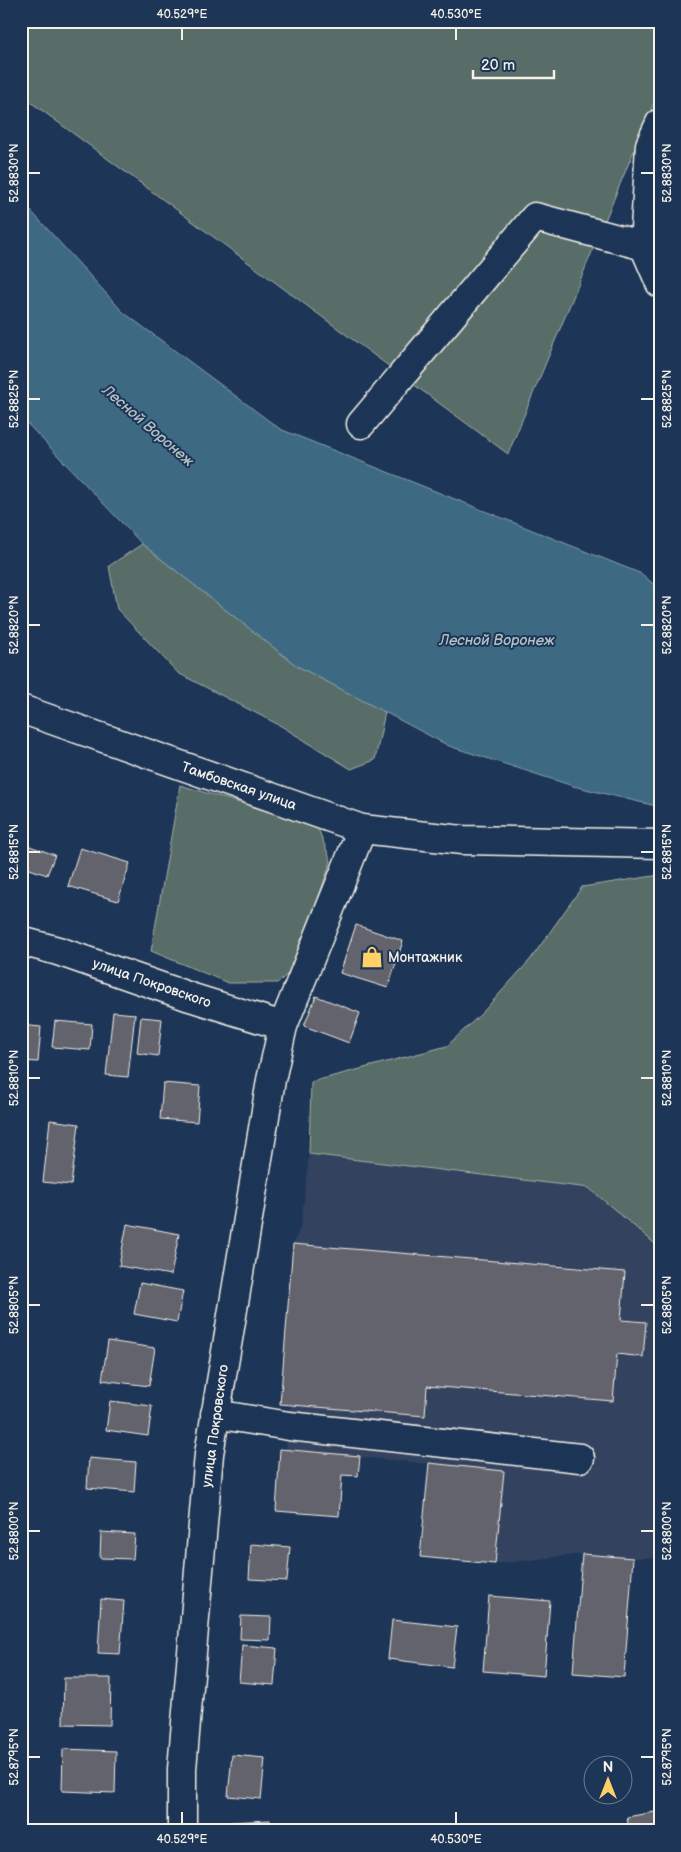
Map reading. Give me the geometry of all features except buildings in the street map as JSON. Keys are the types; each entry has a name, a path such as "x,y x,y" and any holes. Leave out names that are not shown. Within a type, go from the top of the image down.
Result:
{"street":[{"path":"660,123 650,145 644,246 660,283"},
{"path":"361,424 535,217 644,246"},
{"name":"Тамбовская улица","path":"21,709 362,829 462,840 660,844"},
{"name":"улица Покровского","path":"182,1831 182,1770 209,1454 271,1080 283,1026 362,829"},
{"name":"улица Покровского","path":"21,941 58,951 190,997 283,1026"},
{"path":"215,1414 289,1426 580,1458"}],"shaded area":[{"path":"309,1154 589,1188 660,1248 660,1558 582,1554 495,1564 504,1471 286,1450 291,1405 280,1404 293,1244 301,1225"}],"green space":[{"path":"21,21 660,21 660,88 508,454 21,95"},
{"path":"142,544 297,666 385,712 375,760 351,769 281,726 178,673 117,609 109,566"},
{"path":"180,785 317,826 331,861 294,969 277,983 228,983 151,951"},
{"path":"660,875 660,1248 589,1188 309,1154 311,1082 447,1046 482,1013 530,960 582,887"}],"water":[{"name":"Лесной Воронеж","path":"21,200 123,312 280,429 642,574 660,590 660,807 573,786 449,746 297,666 142,544 21,417"}],"place":[{"name":"Монтажник","path":"372,957"}]}
